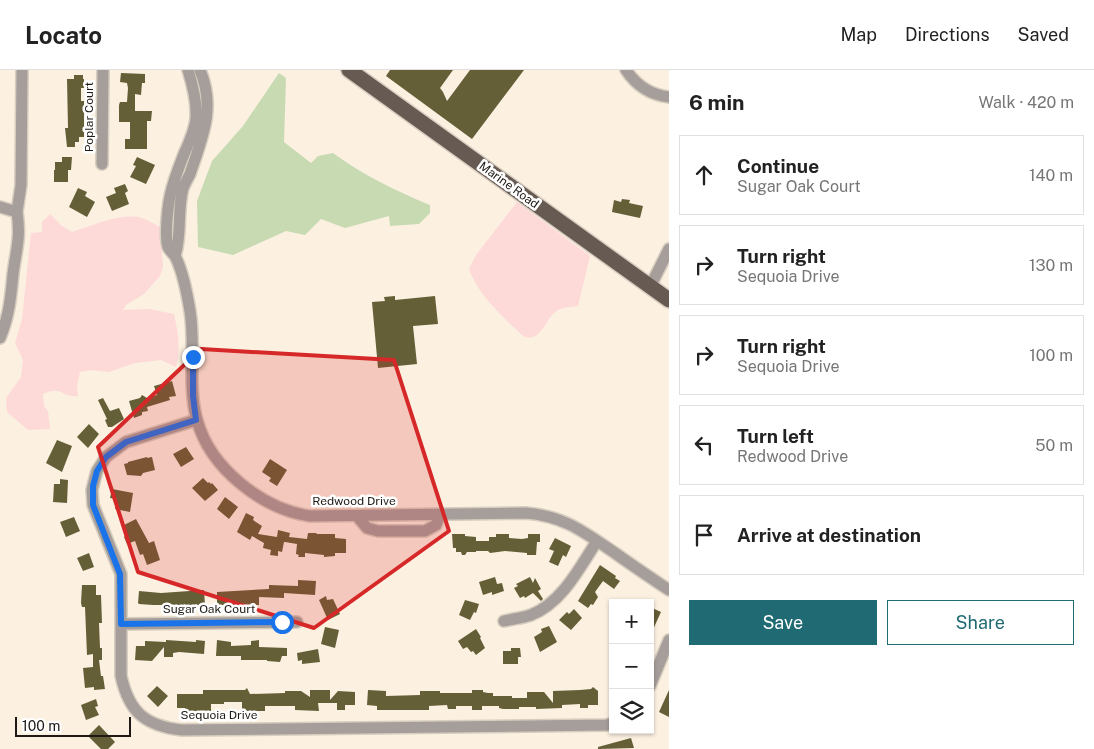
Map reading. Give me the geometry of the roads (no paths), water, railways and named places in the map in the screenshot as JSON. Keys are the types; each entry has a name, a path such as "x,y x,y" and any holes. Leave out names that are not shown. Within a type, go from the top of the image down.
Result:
{"main road":[{"name":"Marine Road","path":"349,70 669,300"}],"street":[{"path":"0,338 9,310 13,273 20,240 18,212 21,185 22,70"},
{"name":"Poplar Court","path":"102,70 102,164"},
{"name":"Redwood Drive","path":"188,70 196,98 196,120 174,181 168,208 168,247 175,256 184,282 192,323 192,384 196,420 208,444 242,486 277,507 303,514 357,516 526,513 542,515 570,524 669,590"},
{"name":"Redwood Drive","path":"175,256 179,245 179,218 184,188 206,124 207,94 200,70"},
{"path":"626,70 643,88 669,97"},
{"path":"0,207 18,212"},
{"path":"650,287 669,249"},
{"name":"Sequoia Drive","path":"196,420 126,442 106,457 97,471 93,486 93,505 120,574 120,676 124,691 141,717 164,728 182,730 609,724"},
{"path":"504,621 532,615 546,607 568,585 597,541"},
{"name":"Sugar Oak Court","path":"121,624 297,622"},
{"path":"654,676 669,640"}]}
